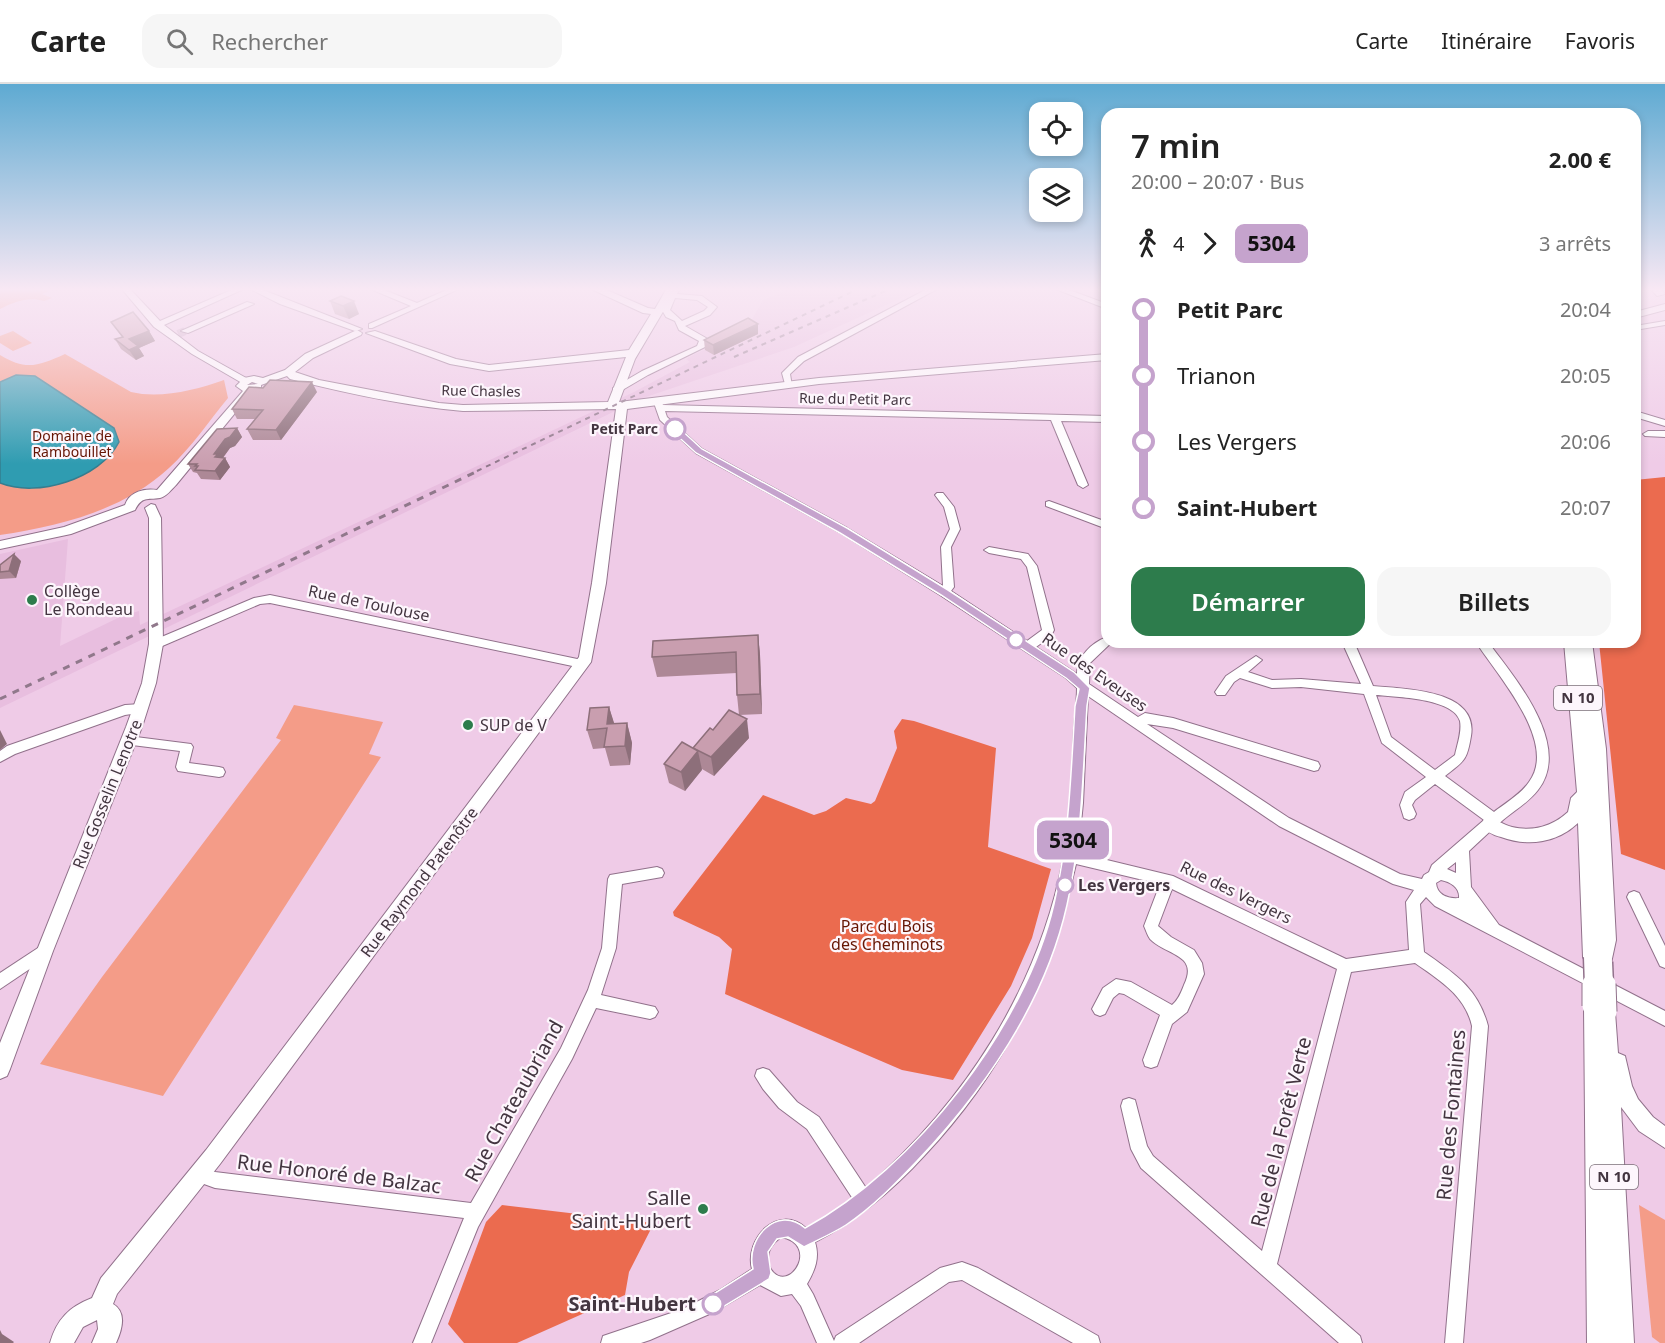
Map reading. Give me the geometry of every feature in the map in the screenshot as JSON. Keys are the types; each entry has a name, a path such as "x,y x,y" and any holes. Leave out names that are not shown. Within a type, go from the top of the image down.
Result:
{"main road":[{"path":"262,382 289,372 309,356 327,347"},
{"path":"415,347 454,362 489,368 631,353"},
{"name":"Rue Raymond Patenôtre","path":"99,1308 109,1286 199,1174 582,664 589,648 599,583 617,406 616,390 635,347"},
{"name":"Rue Chasles","path":"319,383 452,408 663,406 789,384 906,372 1101,357"},
{"path":"289,372 294,377 319,383"},
{"path":"131,507 132,501 139,496 149,493 159,494 172,482 246,383 290,381 319,383"},
{"path":"591,405 616,390"},
{"path":"0,545 67,531 131,507 137,510 151,508 161,500 159,494"},
{"name":"Rue Gosselin Lenotre","path":"0,1069 6,1035 44,951 141,709 152,669 156,644 155,518 151,508"},
{"name":"N 10","path":"1572,648 1603,962"},
{"name":"N 10","path":"1586,648 1598,749 1607,940 1603,962"},
{"path":"1492,822 1507,833 1522,836 1548,833 1571,821 1579,806 1579,762 1583,754"},
{"path":"1603,962 1605,1011 1622,1090 1637,1115 1662,1138"},
{"name":"N 10","path":"1599,1343 1605,1011"},
{"name":"N 10","path":"1605,1011 1622,1343"},
{"path":"62,1343 67,1328 79,1315 99,1308 110,1315 111,1321 104,1343"}],"street":[{"path":"189,347 196,355 246,383"},
{"path":"616,390 645,373 701,347"},
{"path":"789,384 786,373 801,359 824,347"},
{"path":"626,364 634,372 645,373"},
{"name":"Rue du Petit Parc","path":"663,406 1101,419"},
{"name":"Rue des Eveuses","path":"663,406 663,418 699,451 843,531 944,592 1070,675 1085,688 1270,813 1398,880 1434,888 1495,928 1665,1019"},
{"path":"1641,416 1665,423"},
{"path":"1055,418 1083,485"},
{"path":"1648,434 1665,434"},
{"path":"940,495 949,507 955,529 946,547 950,587 944,592"},
{"path":"1049,504 1101,524"},
{"path":"989,550 1024,556 1032,566 1048,630 1027,647"},
{"name":"Rue de Toulouse","path":"156,644 258,600 270,599 582,664"},
{"path":"804,1238 841,1218 864,1200 921,1147 963,1100 998,1049 1022,1007 1046,954 1071,857 1081,706 1085,688 1082,677 1085,658 1101,646"},
{"path":"1351,648 1386,740 1492,822"},
{"path":"1434,888 1437,868 1462,851 1536,782 1542,755 1533,718 1486,648"},
{"path":"1221,692 1230,679 1256,660"},
{"path":"1238,673 1272,684 1301,683 1424,695 1441,700 1464,715 1466,722 1461,757 1410,796 1406,805 1409,814"},
{"path":"0,757 11,750 125,710 141,709"},
{"path":"1139,724 1145,718 1173,723 1314,766"},
{"path":"128,741 187,747 182,767 219,772"},
{"path":"1434,888 1456,906 1465,903 1462,851"},
{"name":"Rue des Vergers","path":"1071,857 1168,880 1345,966"},
{"name":"Rue Chateaubriand","path":"422,1343 476,1213 503,1162 556,1077 591,1000 610,945 615,879 657,873"},
{"path":"1416,918 1422,902 1448,875 1465,889"},
{"path":"1151,1060 1166,1019 1182,1007 1197,974 1195,963 1189,955 1154,933 1151,926 1168,880"},
{"path":"1345,966 1417,956 1416,918 1413,902 1398,880"},
{"path":"1413,902 1421,892 1434,888"},
{"name":"Rue des Eveuses","path":"1465,889 1495,928"},
{"path":"1634,897 1665,961"},
{"path":"0,982 44,951"},
{"name":"Rue des Fontaines","path":"1417,956 1466,993 1476,1009 1480,1026 1454,1343"},
{"name":"Rue de la Forêt Verte","path":"1267,1267 1345,966"},
{"path":"1100,1009 1108,993 1116,986 1126,987 1172,1014"},
{"path":"591,1000 650,1012"},
{"path":"763,1076 779,1098 800,1116 813,1123 864,1200"},
{"path":"1130,1106 1139,1149 1147,1162 1353,1343"},
{"name":"Rue Honoré de Balzac","path":"199,1174 215,1180 476,1213"},
{"path":"780,1228 795,1230 804,1238 810,1252 810,1260 803,1277 796,1283 781,1286 774,1284 762,1273 759,1258 762,1243 767,1236 780,1228"},
{"path":"843,1343 935,1280 953,1272 962,1271 972,1274 1091,1343"},
{"path":"610,1343 669,1324 704,1308 762,1273"},
{"path":"796,1283 807,1300 826,1343"}],"shaded area":[{"path":"710,347 795,347 640,399 0,708 0,554 68,539 60,646 122,616 139,611 140,625 634,392 690,362 686,359"}],"green space":[{"path":"6,347 23,347 13,351"},
{"name":"Domaine de Rambouillet","path":"65,354 131,392 166,394 224,380 228,398 177,460 151,483 111,506 89,514 45,527 0,535 0,355 17,363 32,365"},
{"path":"1665,477 1665,870 1621,854 1600,648 1641,648 1641,479"},
{"path":"294,705 383,722 369,754 381,757 163,1096 40,1064 102,977 281,740 276,738"},
{"name":"Parc du Bois des Cheminots","path":"902,719 996,748 988,847 1051,869 1032,938 1011,986 953,1080 902,1070 725,994 732,949 719,937 674,916 673,912 763,795 814,815 826,811 846,798 871,804 875,801 897,748 894,731"},
{"path":"502,1205 654,1223 629,1272 625,1295 517,1343 464,1343 448,1324 486,1222"},
{"path":"1639,1205 1665,1220 1665,1343 1660,1343 1652,1337"}],"water":[{"path":"16,375 35,376 114,428 119,442 110,455 98,466 66,482 32,488 0,483 0,382"}],"building":[{"path":"270,380 312,382 276,430 247,429 263,410 232,409 249,387 263,388"},
{"path":"237,428 214,454 218,454 215,457 225,458 215,471 195,470 197,464 188,464 217,429"},
{"path":"14,554 9,571 0,572 0,565"},
{"path":"758,635 760,694 737,695 736,652 652,657 653,641"},
{"path":"609,707 607,724 627,723 625,746 604,747 607,728 587,730 590,708"},
{"path":"729,710 747,719 711,757 693,748 710,728 713,730"},
{"path":"682,742 698,751 681,772 664,764"}],"railway":[{"path":"477,471 737,347"},
{"path":"734,357 757,347"},
{"path":"0,699 480,470"}],"bus line":[{"name":"5304","path":"675,429 699,451 843,531 944,592 1070,675 1085,688 1081,706 1074,834 1060,905 1046,954 1022,1007 998,1049 963,1100 882,1186 841,1218 804,1238 795,1230 788,1228 773,1231 762,1243 760,1250 762,1273 713,1304"}],"place":[{"name":"Petit Parc","path":"675,429"},
{"name":"Collège Le Rondeau","path":"32,600"},
{"name":"SUP de V","path":"468,725"},
{"name":"Les Vergers","path":"1065,885"},
{"name":"Salle Saint-Hubert","path":"703,1209"},
{"name":"Saint-Hubert","path":"713,1304"}]}
